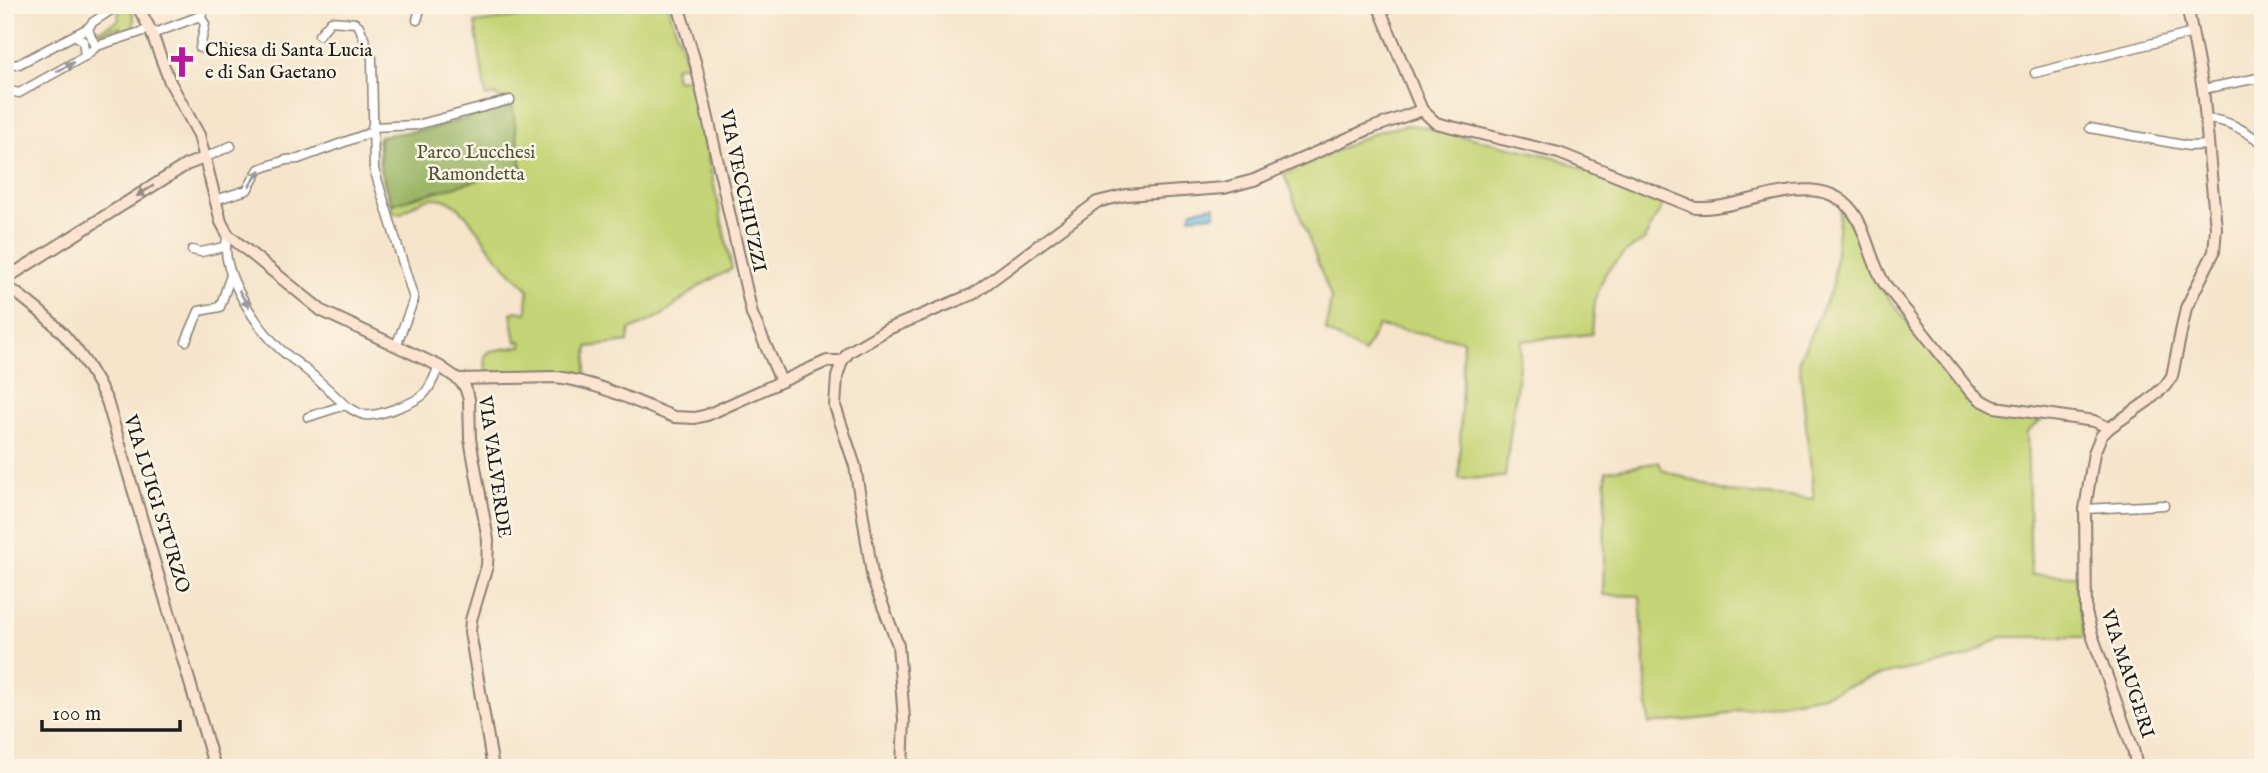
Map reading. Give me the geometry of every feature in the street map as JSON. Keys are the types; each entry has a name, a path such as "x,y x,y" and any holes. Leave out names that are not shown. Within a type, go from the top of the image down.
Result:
{"street":[{"path":"5,67 19,64 88,28 118,5"},
{"path":"137,5 151,32 170,82 199,135 215,200 228,236 322,312 439,366 458,379 570,379 686,419 707,415 827,361 842,361"},
{"path":"200,16 204,6 216,5"},
{"path":"416,20 421,5"},
{"name":"VIA VECCHIUZZI","path":"678,5 696,65 752,314 781,381"},
{"path":"1378,5 1422,110 1436,123 1559,153 1696,208 1713,209 1795,190 1828,192 1844,202 1857,218 1884,283 1969,390 1995,407 2094,421 2109,428 2148,401 2172,376 2186,308 2211,261 2216,243 2203,89 2187,5"},
{"path":"5,87 10,92 19,93 85,56 97,46 200,16"},
{"path":"200,16 205,24 200,48 224,50"},
{"path":"319,35 331,21 355,23 359,26 372,58 374,169 414,299 396,346"},
{"path":"88,28 97,46"},
{"path":"2035,73 2193,33"},
{"path":"75,35 83,41 85,56"},
{"path":"2203,89 2263,76"},
{"path":"215,200 247,190 259,169 298,159 372,130 417,125 510,100"},
{"path":"902,768 904,719 898,645 873,580 855,466 835,406 837,377 842,361 849,352 888,329 973,295 1097,202 1126,195 1206,189 1254,180 1369,129 1422,110"},
{"path":"2206,120 2213,119 2229,124 2263,143"},
{"path":"2090,128 2189,146 2209,145"},
{"path":"5,278 186,165 231,146"},
{"path":"228,236 224,247 231,275 245,302 276,346 345,405 368,415 412,401 423,395 439,366"},
{"path":"192,250 201,252 224,247"},
{"path":"186,341 199,311 220,307 231,275"},
{"name":"VIA LUIGI STURZO","path":"5,285 60,328 86,360 107,401 215,768"},
{"name":"VIA VALVERDE","path":"458,379 465,387 468,399 470,439 488,540 487,566 470,632 493,768"},
{"path":"308,418 345,405"},
{"name":"VIA MAUGERI","path":"2109,428 2101,436 2094,453 2085,509 2086,612 2091,635 2133,749 2137,768"},
{"path":"2085,509 2164,505"}],"green space":[{"name":"Parco Lucchesi Ramondetta","path":"559,5 668,5 687,64 674,67 676,80 691,78 732,269 701,285 661,316 630,330 628,342 588,347 585,377 558,372 486,373 485,356 490,351 522,346 521,341 516,342 511,313 527,313 528,289 499,259 471,221 455,205 435,198 421,201 400,214 393,212 380,169 378,139 380,136 430,129 511,105 509,98 502,100 495,95 486,97 475,23 559,11"},
{"path":"128,6 132,9 134,18 133,29 119,34 120,27 100,33 96,41 95,28 100,30 119,20 118,12"},
{"name":"Parco Lucchesi Ramondetta","path":"512,105 522,168 391,204 380,169 380,136 430,129"},
{"path":"1407,125 1555,157 1663,204 1644,240 1624,253 1606,272 1595,300 1592,334 1522,341 1505,477 1459,479 1463,340 1378,326 1364,353 1326,331 1331,297 1284,174 1379,131"},
{"path":"1840,208 1853,226 1873,278 1963,392 1989,410 2041,421 2027,432 2031,575 2075,576 2085,637 2001,637 1967,657 1877,676 1824,695 1734,711 1717,717 1649,724 1640,596 1603,595 1606,471 1659,462 1662,470 1727,492 1814,499 1799,360 1833,285"}],"water":[{"path":"1215,206 1215,215 1190,217 1192,210"}],"place":[{"name":"Chiesa di Santa Lucia e di San Gaetano","path":"182,62"}]}
